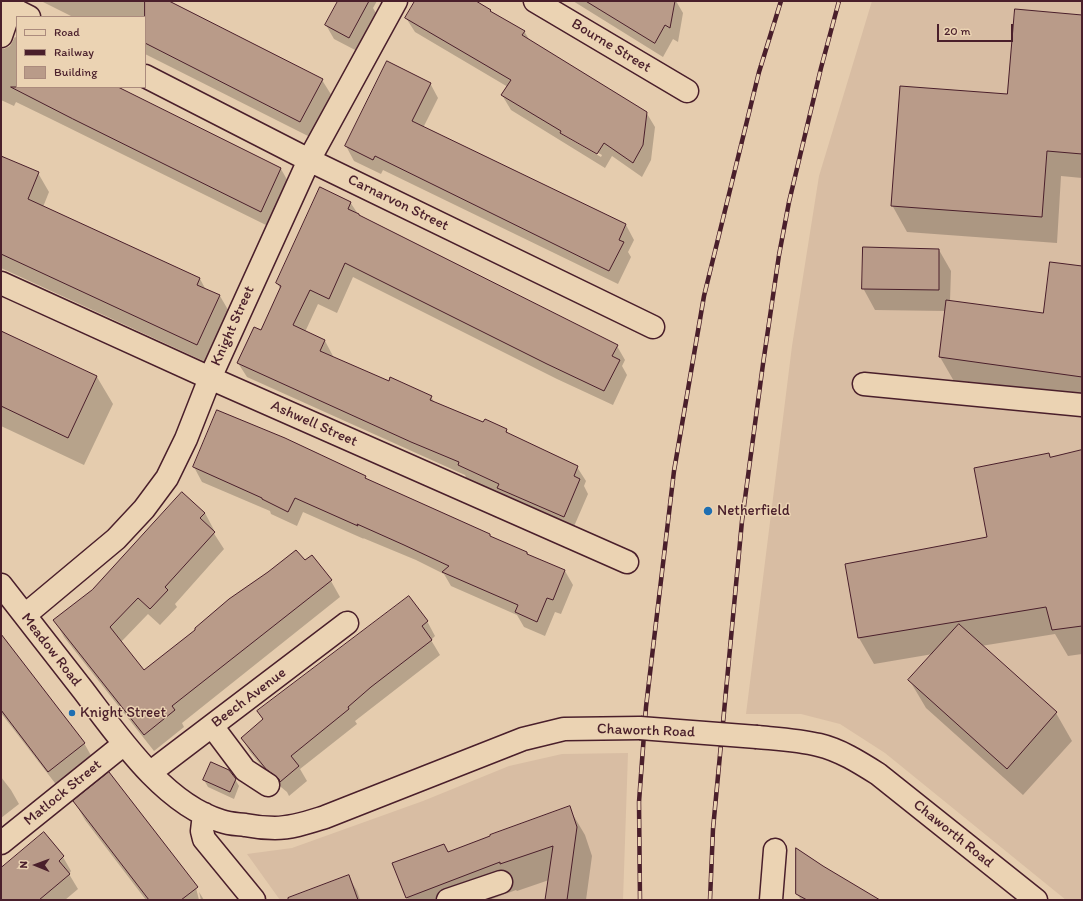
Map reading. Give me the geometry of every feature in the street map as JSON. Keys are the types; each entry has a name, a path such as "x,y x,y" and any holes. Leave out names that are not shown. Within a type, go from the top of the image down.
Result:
{"street":[{"name":"Knight Street","path":"25,615 116,539 144,509 167,478 186,439 210,378 309,160 396,1"},
{"name":"Bourne Street","path":"535,1 687,91"},
{"path":"1,36 17,9"},
{"name":"Carnarvon Street","path":"146,77 309,160 653,327"},
{"name":"Ashwell Street","path":"1,283 210,378 627,562"},
{"path":"864,384 1082,405"},
{"name":"Meadow Road","path":"1,585 124,744 169,792 179,800 212,817"},
{"name":"Beech Avenue","path":"151,772 347,623"},
{"path":"212,726 245,770 268,784"},
{"name":"Chaworth Road","path":"212,817 259,827 276,828 301,824 325,817 523,739 564,729 640,728 757,737 819,745 857,760 878,774 1036,900"},
{"name":"Matlock Street","path":"1,843 124,744"},
{"path":"212,817 202,831 204,839 254,900"},
{"path":"771,900 775,850"},
{"path":"448,900 501,882"}],"shaded area":[{"path":"872,1 1082,1 1082,900 1066,900 885,753 840,724 801,714 746,714 792,346 819,176"},
{"path":"628,753 623,900 280,900 247,854 292,848 423,801 509,766 562,754"}],"building":[{"path":"145,1 169,1 323,79 300,122 146,44"},
{"path":"338,1 369,1 349,38 325,25"},
{"path":"415,1 476,1 491,10 490,11 525,31 522,35 647,112 643,145 633,163 604,143 597,154 560,133 561,131 501,95 511,80 405,18"},
{"path":"586,1 675,1 670,28 665,25 655,43"},
{"path":"1015,9 1082,15 1082,154 1047,151 1042,217 891,206 900,86 1007,94"},
{"path":"387,61 431,83 412,121 626,224 619,240 624,242 609,271 375,156 373,160 345,146"},
{"path":"11,87 120,88 281,168 261,212"},
{"path":"1,156 39,172 28,199 200,278 197,285 220,295 197,345 1,254"},
{"path":"320,187 351,202 348,209 359,215 618,345 612,356 620,360 604,391 345,263 329,299 310,290 293,325 325,340 320,351 389,381 390,377 432,396 430,400 483,422 485,419 507,429 506,432 578,466 574,476 580,479 564,517 497,488 499,484 458,465 459,462 411,442 237,363 254,327 261,330 281,286 276,283"},
{"path":"863,247 939,249 939,290 862,289"},
{"path":"1050,262 1082,266 1082,377 939,357 946,300 1043,313"},
{"path":"1,331 97,376 68,438 1,406"},
{"path":"217,410 285,438 366,476 365,478 490,534 490,536 527,552 527,554 565,570 553,600 547,598 537,622 515,612 518,605 442,572 449,566 404,545 295,498 288,512 262,498 193,467"},
{"path":"1082,450 1082,626 1052,630 1046,607 858,638 845,564 987,537 974,468 1049,453 1050,457"},
{"path":"182,492 205,513 200,518 215,532 165,587 168,590 150,609 138,598 110,627 144,670 195,630 195,628 229,599 268,572 296,550 305,560 312,555 332,580 172,706 175,710 144,735 53,620 92,590"},
{"path":"409,596 428,621 422,626 432,640 371,687 348,707 349,709 291,756 299,766 280,782 279,779 266,769 241,738 263,719 257,711"},
{"path":"959,624 1057,712 1007,769 908,680"},
{"path":"1,634 85,743 48,772 1,710"},
{"path":"211,762 229,770 236,779 230,792 203,780"},
{"path":"109,772 198,887 181,900 149,900 73,801"},
{"path":"570,806 577,827 567,900 545,900 553,846 500,864 500,862 406,898 392,863 444,844 448,852"},
{"path":"44,832 64,856 59,861 70,874 39,900 1,900 1,868"},
{"path":"796,848 880,900 807,900 796,894"},
{"path":"349,875 358,900 288,900 288,898"}],"railway":[{"path":"640,900 639,802 646,707 674,471 704,296 759,72 781,1"},
{"path":"710,900 713,829 742,521 763,364 779,255 789,202 821,68 839,1"}],"place":[{"name":"Netherfield","path":"708,511"},
{"name":"Knight Street","path":"72,713"}]}
